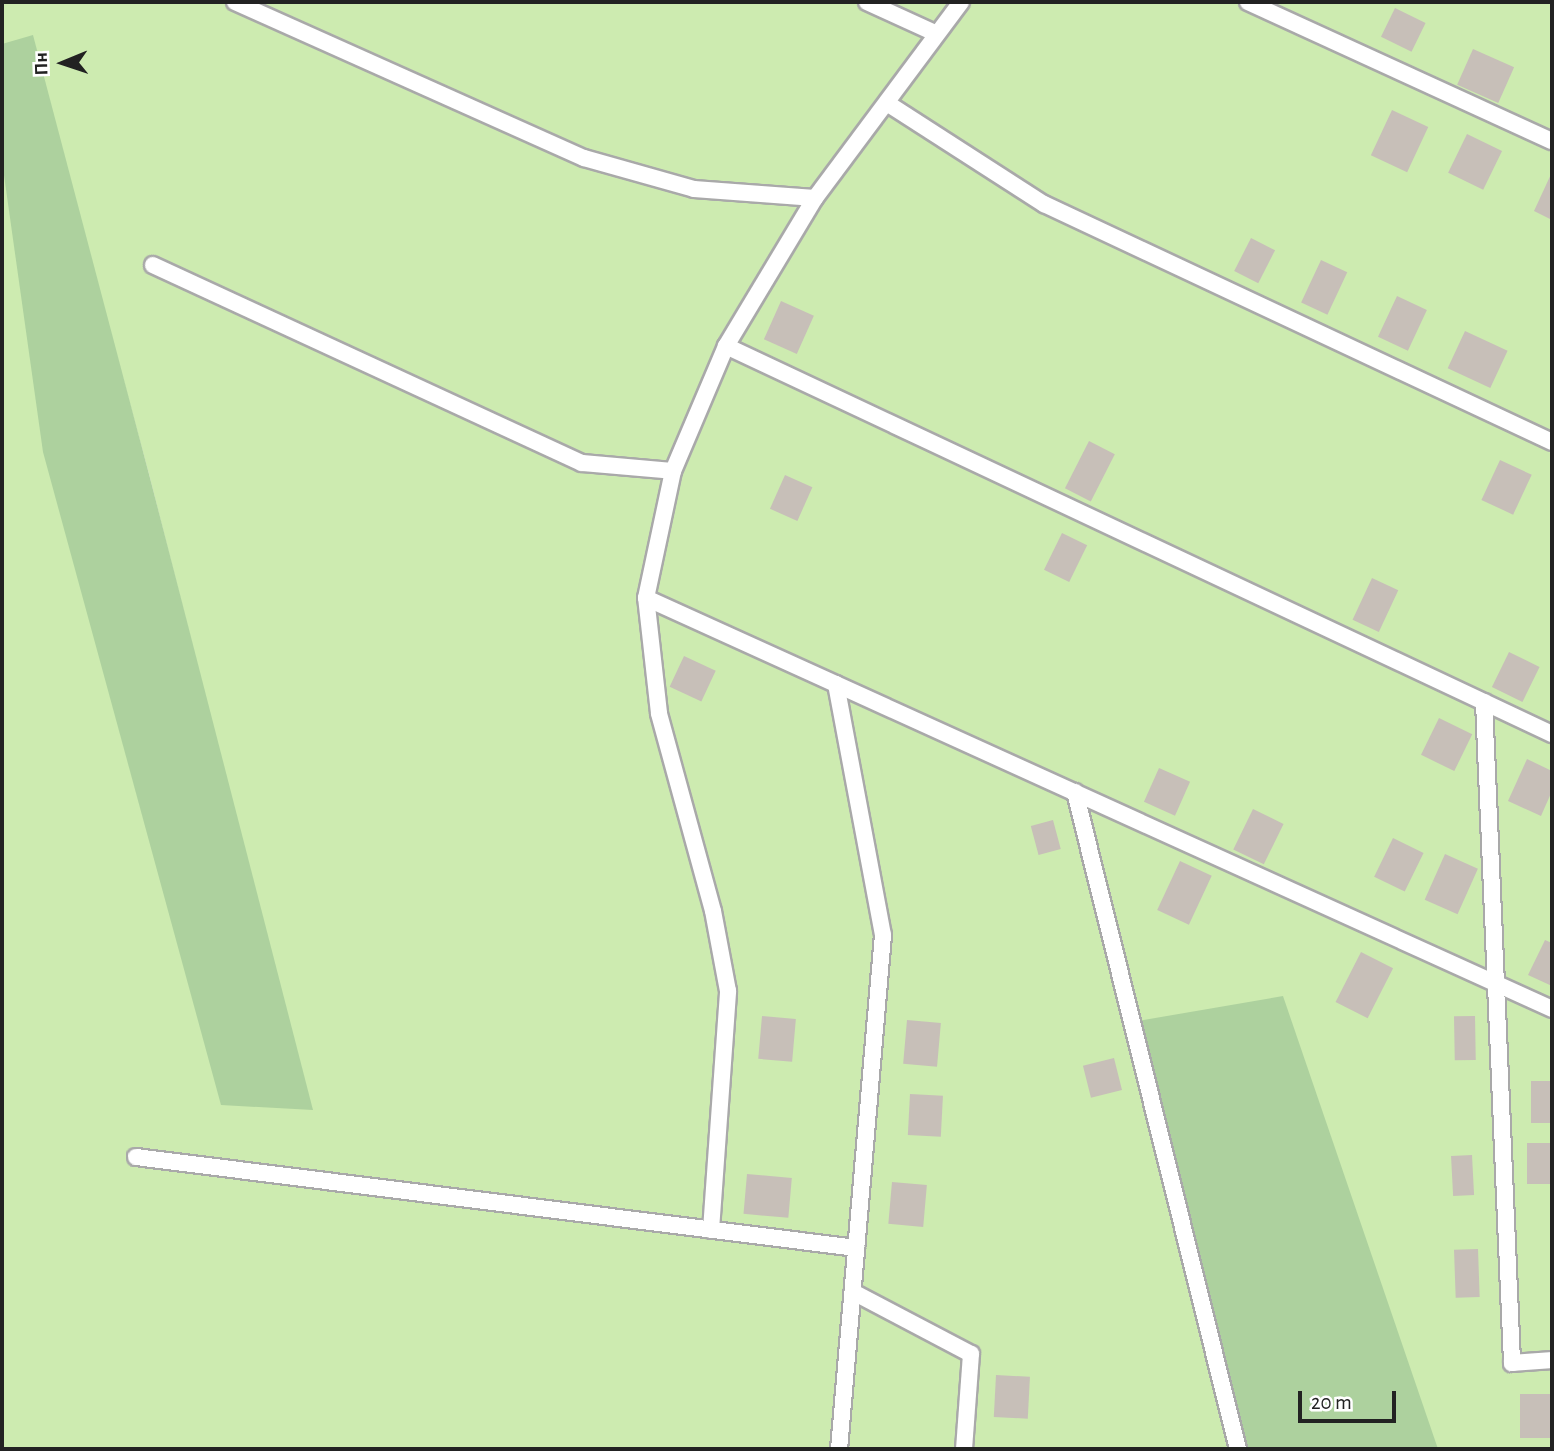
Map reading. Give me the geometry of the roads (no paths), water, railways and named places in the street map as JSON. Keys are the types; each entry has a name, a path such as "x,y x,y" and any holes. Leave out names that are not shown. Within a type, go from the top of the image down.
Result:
{"lane":[{"path":"235,2 584,158 694,189 815,198"},
{"path":"867,2 935,33"},
{"path":"711,1230 728,991 713,911 659,713 646,598 673,471 726,346 815,198 887,103 935,33 961,2"},
{"path":"1248,2 1552,141"},
{"path":"887,103 1044,204 1552,442"},
{"path":"153,265 582,463 673,471"},
{"path":"726,346 1552,734"},
{"path":"646,598 1552,1009"},
{"path":"836,684 883,935 839,1449"},
{"path":"1484,702 1512,1363 1552,1360"},
{"path":"1075,792 1238,1449"},
{"path":"136,1157 856,1248"},
{"path":"853,1292 971,1354 964,1449"}]}
